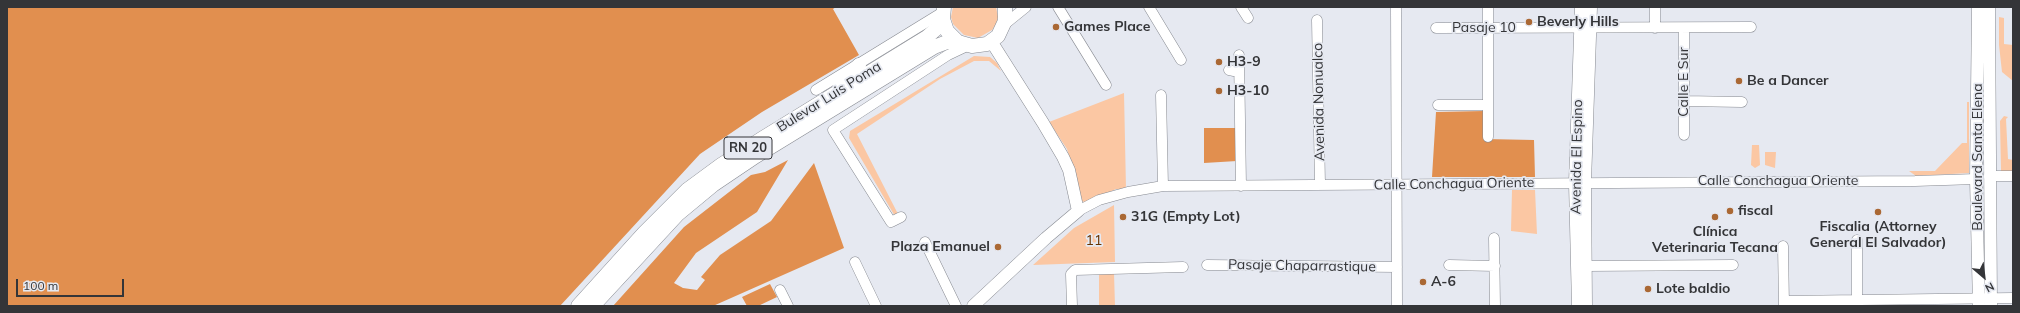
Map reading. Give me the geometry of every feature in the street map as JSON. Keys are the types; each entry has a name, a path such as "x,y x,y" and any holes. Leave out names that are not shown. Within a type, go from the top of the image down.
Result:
{"highway":[{"path":"991,41 998,36 1006,13"},
{"path":"943,14 950,36 963,44"},
{"name":"Bulevar Luis Poma","path":"578,306 644,233 687,190 822,94 927,37 943,14"},
{"name":"RN 20","path":"963,44 982,46 991,41"},
{"name":"Bulevar Luis Poma","path":"593,306 678,214 713,185 756,156 934,47 947,42 963,44"},
{"path":"822,94 859,64"}],"main road":[{"name":"Avenida El Espino","path":"1578,306 1585,28 1581,7"},
{"name":"Avenida El Espino","path":"1585,28 1591,7"},
{"name":"Boulevard Santa Elena","path":"1978,7 1978,129 1976,179 1985,302"},
{"name":"Boulevard Santa Elena","path":"1985,302 1990,231 1988,7"},
{"path":"991,41 1044,123 1063,157 1069,170 1078,211"},
{"path":"1978,129 1982,143 1981,170 1984,176 1989,176"},
{"path":"1976,179 1980,180 1984,188 1984,219 1990,231"},
{"name":"Avenida El Espino","path":"1580,183 1586,306"},
{"name":"Calle Conchagua Oriente","path":"973,306 1046,238 1078,211"}],"street":[{"path":"1006,13 1026,7"},
{"path":"1058,7 1106,85"},
{"path":"1149,7 1181,60"},
{"path":"1241,7 1248,18"},
{"path":"1396,7 1397,306"},
{"path":"1488,7 1488,138"},
{"path":"1655,7 1655,28"},
{"path":"859,64 943,14"},
{"name":"Avenida Nonualco","path":"1317,20 1313,34 1320,185"},
{"name":"Pasaje 10","path":"1439,26 1585,28 1751,27"},
{"name":"Calle E Sur","path":"1684,28 1684,135"},
{"path":"901,217 891,222 833,130 963,44"},
{"path":"1239,55 1234,71 1241,186"},
{"path":"1161,95 1163,186"},
{"path":"1684,101 1742,102"},
{"path":"1438,105 1488,105"},
{"path":"1989,176 2013,176"},
{"name":"Calle Conchagua Oriente","path":"1078,211 1099,200 1128,192 1163,186 1916,181 1976,179"},
{"path":"1494,238 1495,306"},
{"path":"1857,240 1857,299"},
{"path":"925,242 956,306"},
{"path":"1783,246 1784,303 1857,299 1985,302 2013,298"},
{"path":"855,262 876,306"},
{"name":"Pasaje Chaparrastique","path":"1207,265 1397,267"},
{"path":"1449,265 1495,266"},
{"path":"1585,266 1733,265"},
{"path":"1072,306 1071,274 1075,270 1183,267"},
{"path":"780,290 788,306"}],"green space":[{"path":"953,7 996,7 998,17 996,24 992,30 978,38 964,35 953,24 951,17"},
{"path":"1999,17 2004,18 2004,44 2013,45 2013,81 2002,72 1999,45"},
{"path":"974,56 990,57 997,63 1001,71 989,61 974,61 940,79 857,134 898,214 896,218 849,138 850,131"},
{"path":"1124,93 1126,189 1116,189 1086,203 1082,201 1067,149 1049,122"},
{"path":"1967,102 1969,102 1969,173 1916,176 1909,171 1935,171 1962,143 1967,143"},
{"path":"2004,116 2008,117 2006,119 2008,159 2013,160 2013,171 2001,171 2000,121"},
{"path":"1752,145 1759,145 1760,165 1755,168 1751,165"},
{"path":"1765,152 1776,152 1775,168 1765,165"},
{"path":"1512,190 1535,190 1537,234 1511,231"},
{"name":"11","path":"1114,205 1115,262 1033,265 1074,228"},
{"path":"1099,273 1114,273 1115,306 1099,306"}],"shaded area":[{"path":"7,7 836,7 833,9 859,55 762,112 700,154 560,306 7,306"},
{"path":"1484,111 1485,139 1534,140 1535,177 1432,177 1436,112"},
{"path":"1204,128 1236,128 1237,161 1204,163"},
{"path":"788,160 757,212 696,253 674,283 683,288 697,290 705,280 701,277 720,255 771,221 814,163 844,248 713,306 613,306 684,227 751,175 765,172"},
{"path":"770,284 777,297 758,306 747,306 742,297"}],"place":[{"name":"Beverly Hills","path":"1529,22"},
{"name":"Games Place","path":"1056,27"},
{"name":"H3-9","path":"1219,62"},
{"name":"Be a Dancer","path":"1739,81"},
{"name":"H3-10","path":"1219,91"},
{"name":"fiscal","path":"1730,211"},
{"name":"Fiscalia (Attorney General El Salvador)","path":"1878,212"},
{"name":"31G (Empty Lot)","path":"1123,217"},
{"name":"Clínica Veterinaria Tecana","path":"1715,217"},
{"name":"Plaza Emanuel","path":"998,247"},
{"name":"A-6","path":"1423,282"},
{"name":"Lote baldio","path":"1648,289"}]}
